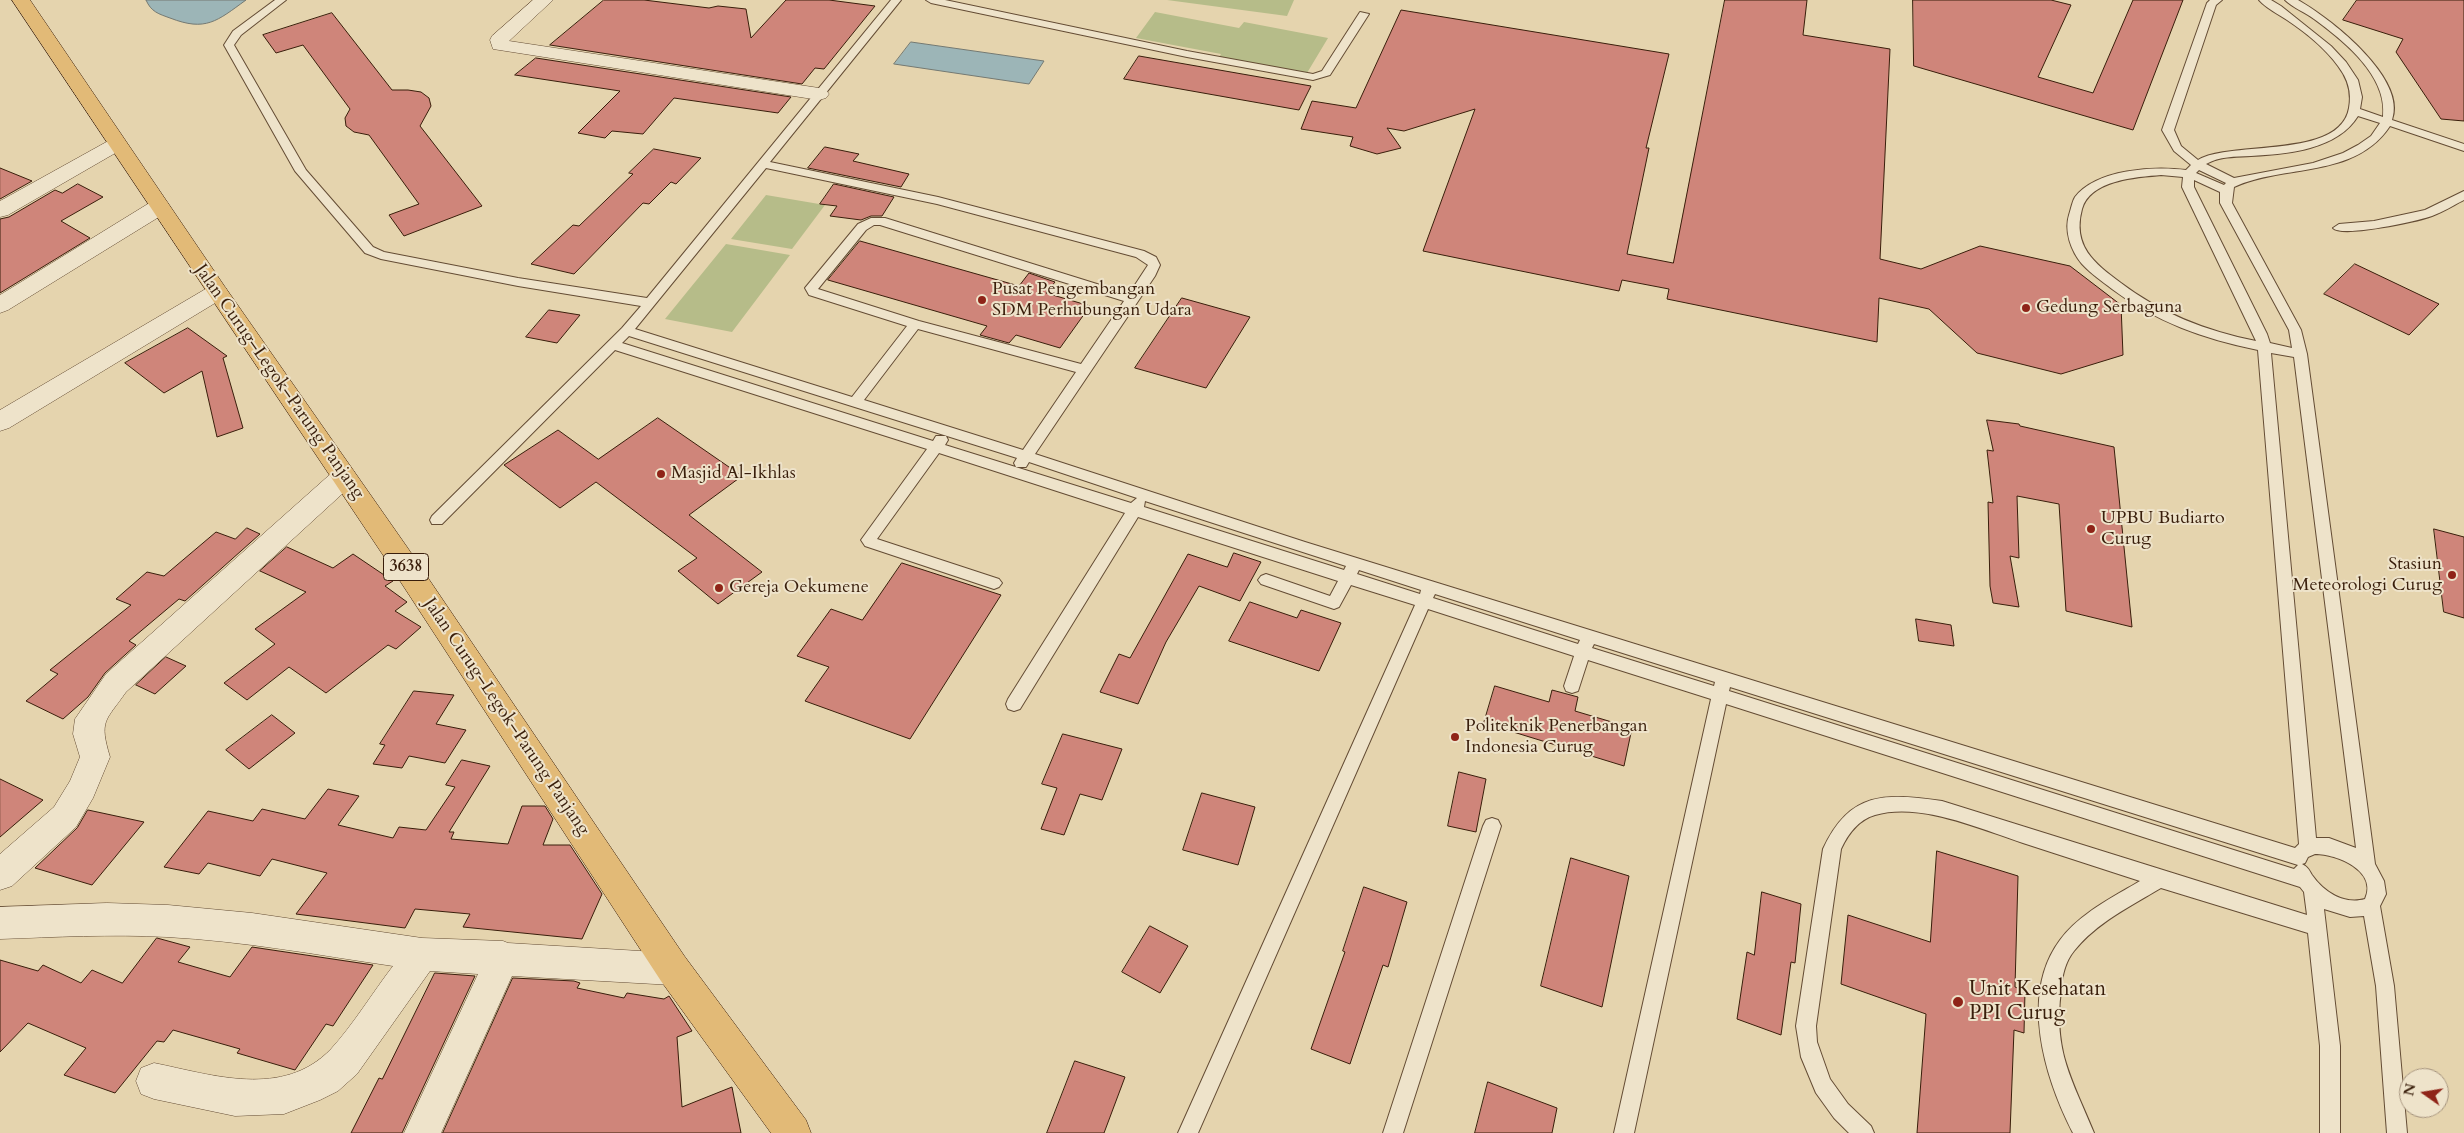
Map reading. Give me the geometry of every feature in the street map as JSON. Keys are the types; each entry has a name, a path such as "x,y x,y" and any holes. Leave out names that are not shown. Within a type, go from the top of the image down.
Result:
{"main road":[{"name":"Jalan Curug–Legok–Parung Panjang","path":"21,0 216,292 398,554 673,969 793,1133"}],"street":[{"path":"544,0 499,40 500,45 819,94"},
{"path":"0,210 117,144"},
{"path":"0,305 159,207"},
{"path":"0,422 216,292"},
{"path":"0,875 65,817 82,788 95,757 88,734 90,719 116,682 344,477"},
{"path":"0,923 107,919 168,921 252,929 422,954 503,957 673,969"},
{"path":"154,1081 235,1098 284,1096 307,1087 324,1078 344,1061 422,954"},
{"path":"422,1133 503,957"}],"lane":[{"path":"280,0 238,33 229,45 301,171 369,250 381,255 518,282 651,303"},
{"path":"437,520 627,331 896,0"},
{"path":"931,0 1159,48 1313,77 1326,73 1364,14"},
{"path":"2193,170 2170,136 2169,126 2212,3 2217,0"},
{"path":"2264,0 2321,41 2348,72 2358,93 2350,121 2341,130 2323,140 2277,150 2222,154 2210,158 2193,170 2188,187 2261,334 2264,346 2304,851 2299,870 2309,885 2317,927 2330,1046 2330,1133"},
{"path":"2276,0 2292,0 2324,22 2370,66 2390,101 2387,122 2379,135 2364,146 2343,157 2230,186 2193,170 2133,174 2093,187 2080,200 2073,221 2080,251 2087,262 2133,300 2163,318 2197,332 2300,354"},
{"path":"2354,111 2464,148"},
{"path":"762,164 938,201 1140,254 1152,260 1154,265 1151,274 1014,472"},
{"path":"627,331 948,431 1355,563 1427,594 1583,652 2309,885 2338,906 2362,909 2371,906 2377,899 2378,890 2367,868 2300,354 2295,330 2226,203 2230,186"},
{"path":"2339,228 2374,225 2429,213 2464,195"},
{"path":"1085,370 915,324 813,292 811,288 862,227 871,222 881,221 1132,299"},
{"path":"855,402 915,324"},
{"path":"613,345 1348,577 1427,594 1588,635 2304,851 2331,846 2344,850 2367,868"},
{"path":"948,431 868,540 994,583"},
{"path":"1014,704 1144,495"},
{"path":"1266,580 1334,603 1355,563"},
{"path":"1188,1133 1427,594"},
{"path":"1572,686 1588,635"},
{"path":"1624,1133 1724,677"},
{"path":"1864,1133 1840,1111 1828,1096 1807,1046 1806,1026 1832,849 1836,837 1847,821 1861,812 1887,804 1915,805 1942,809 2317,927"},
{"path":"1393,1133 1492,826"},
{"path":"2084,1133 2054,1059 2049,1019 2054,972 2066,947 2092,920 2160,879"},
{"path":"2371,906 2385,986 2397,1133"}],"green space":[{"path":"1167,0 1294,0 1287,16"},
{"path":"1155,12 1239,28 1244,22 1328,38 1304,78 1217,61 1221,54 1136,38"},
{"path":"766,195 825,205 792,249 731,239"},
{"path":"726,244 790,255 732,332 665,319"}],"water":[{"path":"146,0 246,0 219,19 202,24 193,24 159,14 150,7"},
{"path":"911,42 1044,61 1029,84 894,64"}],"building":[{"path":"604,0 644,0 709,8 718,6 746,9 751,38 786,0 829,0 875,6 824,69 815,68 802,84 550,45"},
{"path":"1725,0 1807,0 1803,35 1890,49 1880,259 1921,269 1980,246 2070,266 2121,305 2123,355 2061,374 1977,353 1929,309 1879,298 1877,342 1667,299 1669,289 1622,280 1619,291 1423,251 1475,109 1404,131 1387,128 1401,148 1377,154 1350,146 1353,137 1301,129 1312,101 1356,108 1401,10 1669,54 1646,148 1649,148 1627,254 1673,263"},
{"path":"1913,0 2051,0 2071,5 2038,77 2093,93 2133,0 2183,0 2133,130 1914,66"},
{"path":"2357,0 2464,0 2464,121 2441,119 2396,52 2403,39 2343,20"},
{"path":"332,13 392,90 421,92 429,98 431,106 420,126 482,206 404,236 389,215 419,204 369,135 354,132 346,126 345,118 350,109 303,45 276,53 263,35"},
{"path":"1139,56 1311,86 1299,110 1124,79"},
{"path":"536,58 791,97 778,113 674,98 643,134 612,131 605,138 578,133 620,91 515,75"},
{"path":"825,147 859,154 853,161 909,174 901,187 808,168"},
{"path":"654,149 701,158 676,184 671,182 649,204 643,203 574,274 531,264 573,225 579,226 633,174 629,173"},
{"path":"0,168 32,181 0,199"},
{"path":"78,184 103,197 61,221 90,238 0,293 0,219 9,217 55,190 62,193"},
{"path":"834,184 894,197 882,216 871,216 861,220 830,216 837,206 820,204"},
{"name":"Pusat Pengembangan SDM Perhubungan Udara","path":"860,241 1019,286 1029,273 1055,282 1046,293 1090,306 1060,348 1016,335 1009,343 980,335 987,326 828,280"},
{"path":"2355,264 2439,304 2409,335 2324,294"},
{"path":"1182,298 1250,317 1206,388 1135,368"},
{"path":"549,310 580,315 557,343 526,337"},
{"path":"188,328 227,356 223,358 243,428 217,437 202,371 164,393 125,363"},
{"path":"658,418 742,476 689,515 762,572 718,604 678,571 697,558 596,482 560,508 504,465 558,430 598,459"},
{"path":"1987,420 2019,424 2020,426 2114,447 2132,627 2066,611 2059,504 2017,496 2019,558 2010,556 2019,607 1993,603 1990,586 1988,502 1993,503 1987,450 1993,451"},
{"path":"247,528 260,534 185,601 179,599 129,641 136,645 105,673 88,697 63,719 26,701 58,674 50,670 131,605 116,599 147,572 164,576 216,532 235,539"},
{"name":"Stasiun Meteorologi Curug","path":"2434,529 2464,537 2464,618 2444,612"},
{"path":"287,547 333,568 353,554 393,581 385,586 407,602 395,611 421,627 396,649 388,645 326,693 289,667 247,700 224,683 275,644 255,629 306,592 260,571"},
{"path":"1234,553 1261,562 1240,601 1199,586 1166,642 1138,704 1100,692 1119,654 1130,658 1188,554 1227,567"},
{"path":"902,563 1001,595 910,739 805,701 829,667 797,656 831,609 862,620"},
{"path":"1250,602 1297,618 1301,610 1341,623 1319,671 1229,641"},
{"path":"1916,619 1951,625 1954,646 1919,641"},
{"path":"166,657 186,666 155,694 136,685"},
{"path":"1495,686 1549,702 1552,690 1578,697 1575,711 1632,728 1624,766 1484,723"},
{"path":"414,691 454,695 436,724 466,730 445,763 409,756 402,768 373,764 385,745 380,744"},
{"path":"272,715 295,733 249,769 226,750"},
{"path":"1063,734 1122,749 1102,800 1080,794 1064,835 1041,829 1057,788 1042,784"},
{"path":"462,760 490,766 449,832 454,832 451,839 508,844 522,806 545,806 553,819 543,845 570,845 602,894 582,939 463,927 470,914 415,909 405,928 296,914 327,873 272,859 260,876 208,863 199,874 164,867 208,811 253,821 262,809 305,819 328,789 359,796 338,825 393,838 399,827 426,830 455,787 446,785"},
{"path":"1459,772 1486,779 1476,832 1448,826"},
{"path":"0,779 43,800 0,837"},
{"path":"1202,793 1255,807 1238,865 1183,850"},
{"path":"88,810 144,822 92,885 35,868 77,828"},
{"name":"Unit Kesehatan PPI Curug","path":"1937,851 2018,876 2015,987 2025,991 2024,1033 2014,1030 2010,1133 1917,1133 1926,1014 1841,984 1848,915 1930,942"},
{"path":"1571,858 1629,876 1602,1007 1541,986"},
{"path":"1364,887 1407,902 1388,967 1383,965 1350,1064 1311,1049 1345,952 1343,951"},
{"path":"1762,892 1801,904 1795,963 1791,962 1781,1035 1737,1019 1747,952 1754,955"},
{"path":"1150,926 1188,946 1160,993 1122,972"},
{"path":"157,938 190,947 178,962 230,977 252,947 373,965 333,1026 326,1024 295,1070 237,1053 240,1049 173,1030 164,1042 157,1041 115,1093 64,1075 86,1048 28,1023 0,1052 0,960 38,971 43,965 81,983 92,970 122,983"},
{"path":"435,973 475,976 402,1133 351,1133 379,1078 382,1079"},
{"path":"513,978 574,981 580,983 577,988 624,998 627,993 664,999 669,996 692,1031 677,1037 682,1107 732,1087 741,1133 443,1133"},
{"path":"1075,1061 1125,1077 1104,1133 1047,1133"},
{"path":"1488,1082 1557,1108 1552,1133 1475,1133"}],"place":[{"name":"Pusat Pengembangan SDM Perhubungan Udara","path":"982,300"},
{"name":"Gedung Serbaguna","path":"2026,308"},
{"name":"Masjid Al-Ikhlas","path":"661,474"},
{"name":"UPBU Budiarto Curug","path":"2091,529"},
{"name":"Stasiun Meteorologi Curug","path":"2452,575"},
{"name":"Gereja Oekumene","path":"719,588"},
{"name":"Politeknik Penerbangan Indonesia Curug","path":"1455,737"},
{"name":"Unit Kesehatan PPI Curug","path":"1958,1002"}]}
